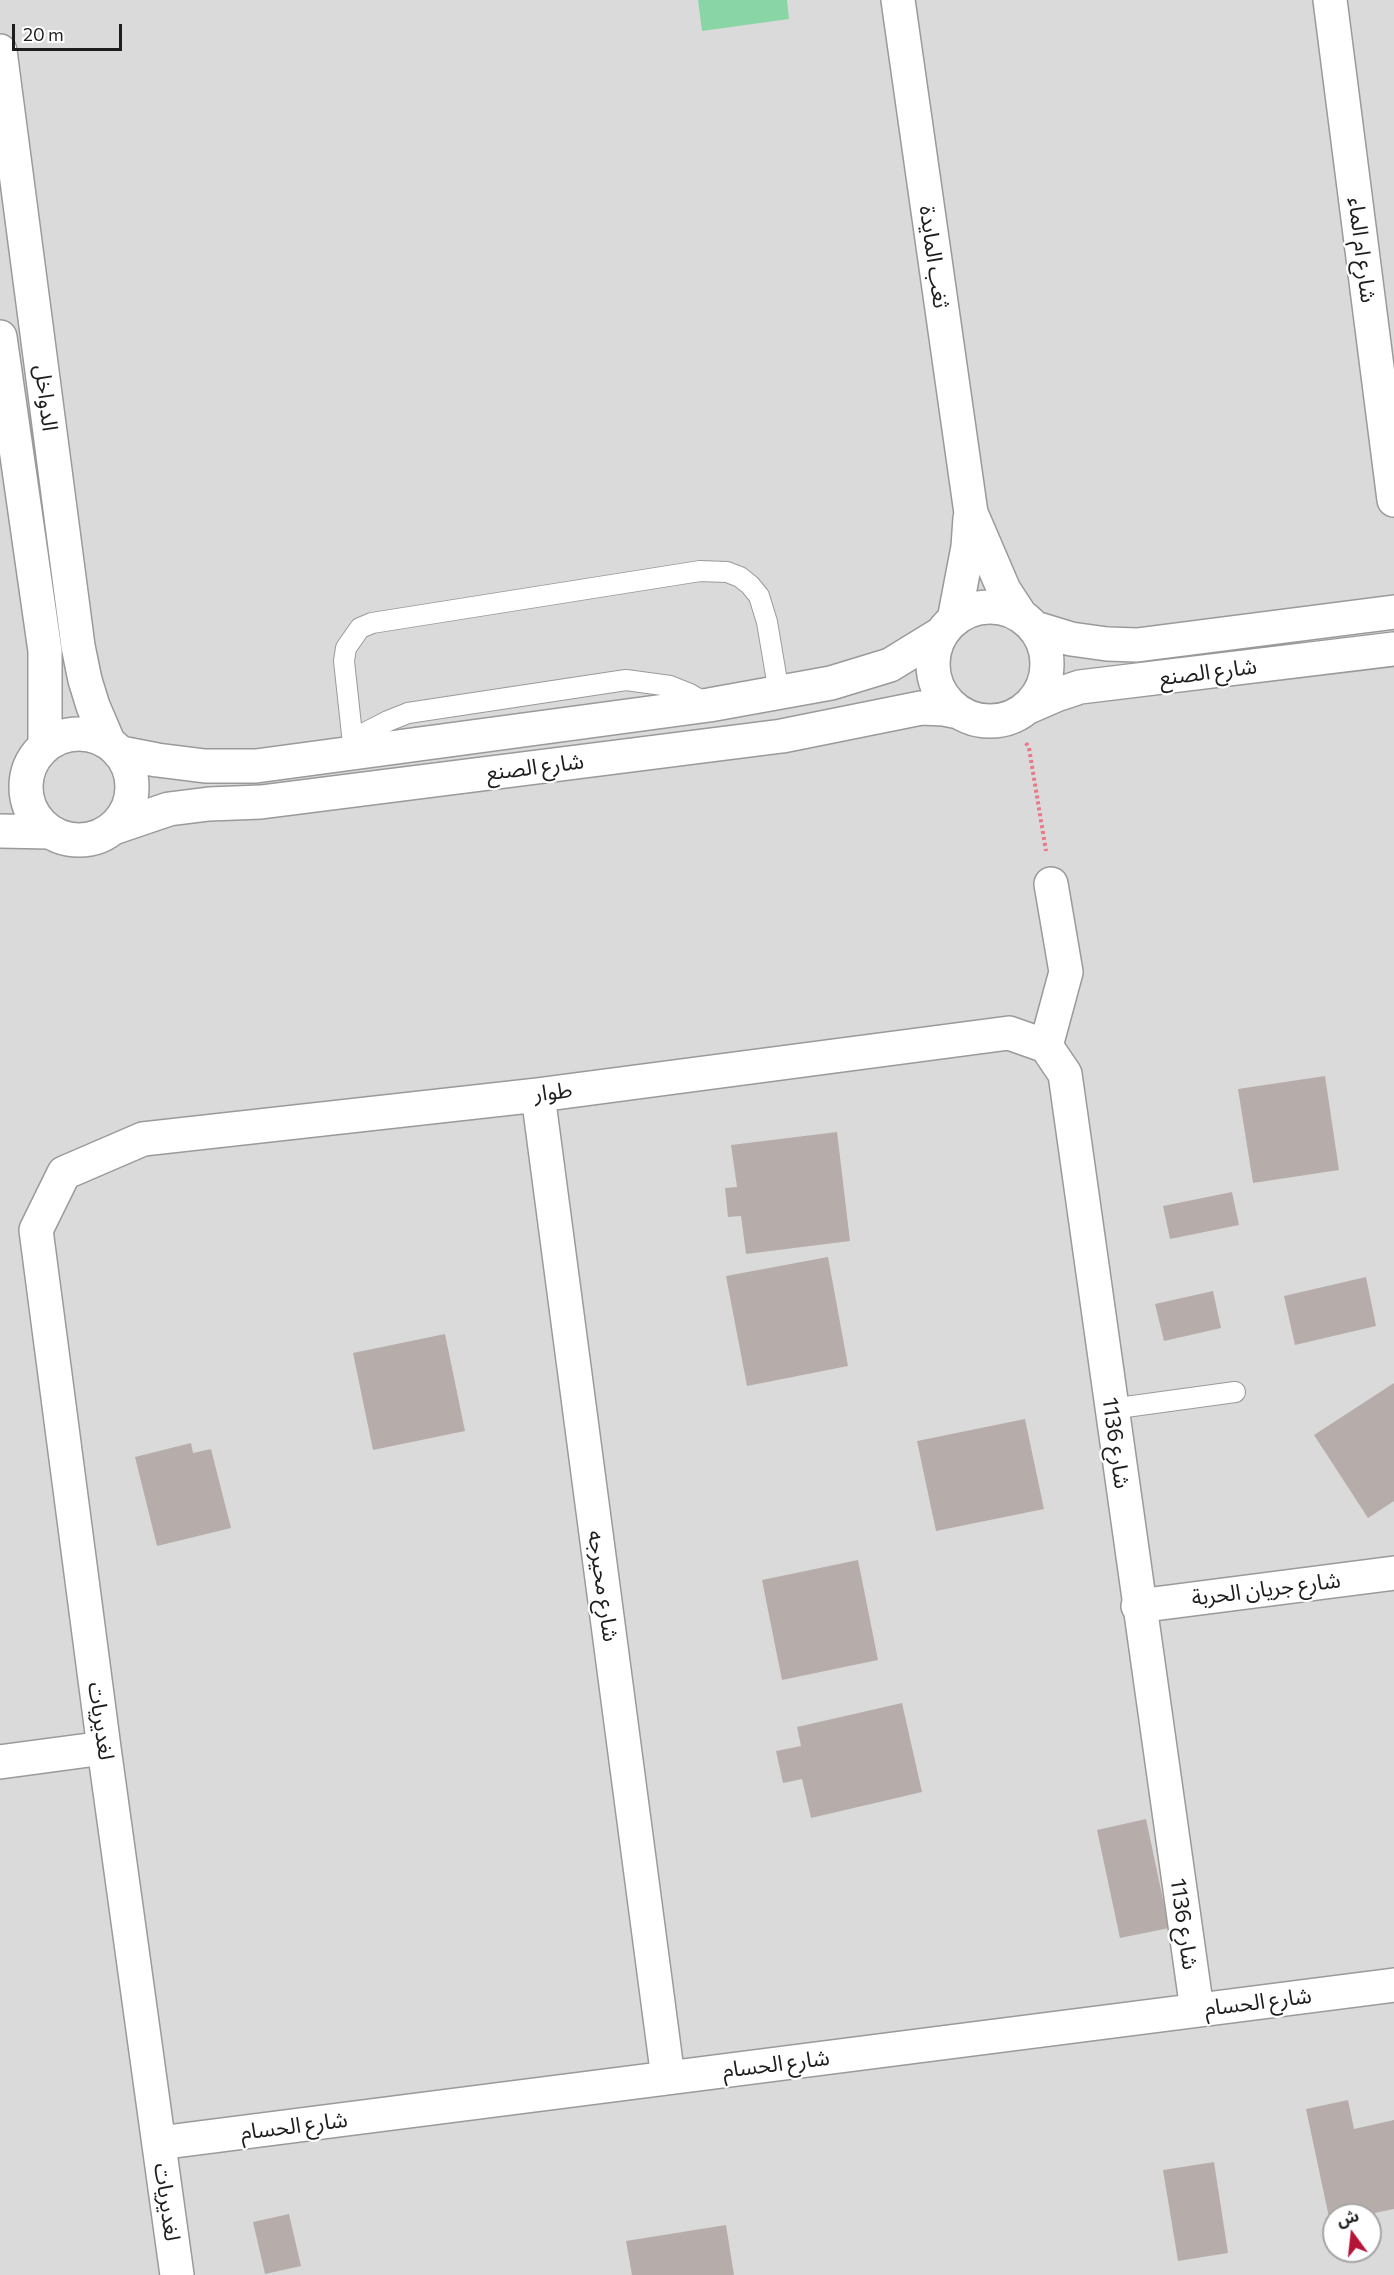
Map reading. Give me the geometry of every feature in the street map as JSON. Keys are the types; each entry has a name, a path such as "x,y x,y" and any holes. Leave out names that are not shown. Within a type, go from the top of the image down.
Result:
{"street":[{"name":"ثغب المايدة","path":"898,0 971,513 968,547 948,626"},
{"name":"شارع ام الماء","path":"1330,0 1394,500"},
{"name":"الدواخل","path":"0,51 78,646 90,698 115,747"},
{"name":"الدواخل","path":"0,337 45,651 40,751"},
{"name":"ثغب المايدة","path":"971,513 1004,590 1028,622"},
{"path":"987,607 1005,609 1028,622 1044,644 1047,661 1046,679 1038,695 1018,713 993,721 975,719 959,712 945,700 936,684 932,667 934,649 948,626 969,610 987,607"},
{"name":"شارع الصنع","path":"1028,622 1071,639 1137,645 1394,612"},
{"name":"شارع الصنع","path":"115,747 205,766 256,766 354,746 709,705 831,683 890,665 948,626"},
{"name":"شارع الصنع","path":"1018,713 1056,695 1080,687 1394,649"},
{"name":"شارع الصنع","path":"113,828 169,809 208,804 261,802 782,736 921,708 959,712"},
{"path":"0,781 60,737 76,733 93,735 115,747 130,767 133,783 131,800 124,816 113,828 98,836 82,840 65,838 50,832 0,831"},
{"path":"40,751 27,773 25,790 29,806 37,820 50,832"},
{"path":"1046,1046 1066,972 1051,884"},
{"name":"طوار","path":"64,1173 143,1139 538,1095 1009,1033 1046,1046"},
{"name":"شارع 1136","path":"1046,1046 1065,1074 1138,1606 1197,2010"},
{"name":"شارع محيرجه","path":"538,1095 668,2078"},
{"name":"لغديريات","path":"64,1173 36,1230 104,1748 177,2275"},
{"name":"شارع جريان الحربة","path":"1138,1606 1394,1573"},
{"path":"0,1762 104,1748"},
{"name":"شارع الحسام","path":"159,2143 1394,1985"}],"lane":[{"path":"354,746 344,661 346,648 352,637 366,625 700,571 727,572 740,577 759,596 767,622 779,693"},
{"path":"1111,1409 1235,1392"}],"path":[{"path":"1018,713 1029,748 1051,884"}],"shaded area":[{"path":"0,0 1394,0 1394,2275 0,2275"}],"green space":[{"path":"698,0 787,0 789,19 702,31"}],"building":[{"path":"1325,1076 1339,1170 1253,1183 1238,1089"},
{"path":"837,1132 850,1241 746,1254 741,1216 728,1217 725,1188 737,1187 731,1145"},
{"path":"1232,1192 1239,1225 1170,1239 1163,1206"},
{"path":"828,1257 848,1366 747,1386 726,1276"},
{"path":"1366,1277 1376,1326 1295,1345 1284,1296"},
{"path":"1213,1291 1221,1328 1164,1341 1155,1304"},
{"path":"445,1334 465,1431 373,1450 353,1353"},
{"path":"1394,1383 1394,1501 1368,1518 1314,1435"},
{"path":"1025,1419 1044,1509 936,1531 917,1441"},
{"path":"191,1443 193,1453 211,1449 231,1528 157,1546 135,1457"},
{"path":"858,1560 878,1660 782,1680 762,1580"},
{"path":"902,1703 922,1792 811,1818 802,1779 783,1783 776,1751 801,1746 797,1727"},
{"path":"1146,1819 1169,1928 1120,1938 1097,1830"},
{"path":"1348,2100 1354,2129 1394,2120 1394,2209 1382,2211 1382,2203 1326,2203 1306,2109"},
{"path":"1214,2162 1228,2253 1178,2261 1163,2170"},
{"path":"289,2214 301,2266 265,2274 253,2222"},
{"path":"726,2225 734,2275 632,2275 626,2241"}]}
